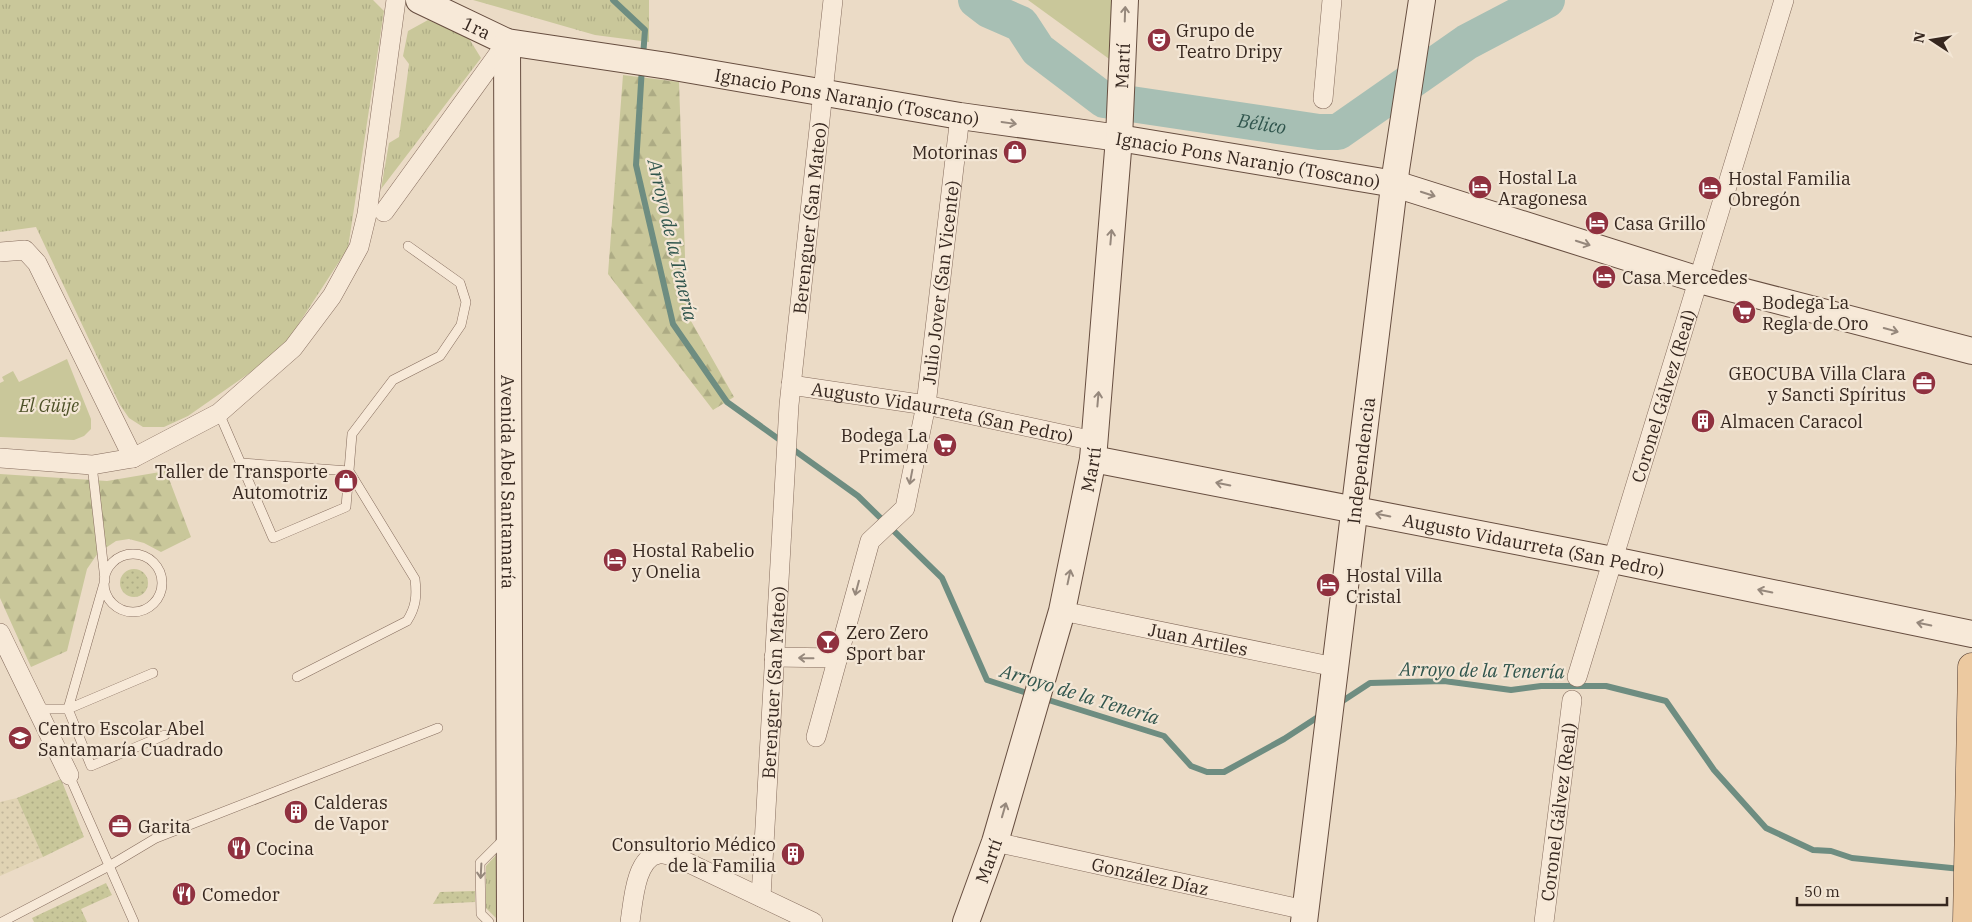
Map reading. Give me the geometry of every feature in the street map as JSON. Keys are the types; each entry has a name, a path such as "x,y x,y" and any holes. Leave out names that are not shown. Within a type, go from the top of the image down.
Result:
{"main road":[{"path":"1967,922 1972,667"}],"street":[{"path":"0,458 92,465 133,458 219,413 293,348 332,296 359,247 367,214 396,0"},
{"name":"1ra","path":"420,0 507,42"},
{"name":"Berenguer (San Mateo)","path":"760,896 789,405 833,0"},
{"name":"Martí","path":"966,922 995,842 1062,612 1094,450 1119,131 1125,0"},
{"path":"1323,99 1332,0"},
{"name":"Independencia","path":"1305,916 1396,177 1422,0"},
{"name":"Coronel Gálvez (Real)","path":"1576,677 1784,0"},
{"path":"384,212 507,42"},
{"name":"Ignacio Pons Naranjo (Toscano)","path":"507,42 604,55 960,116 1119,131 1396,177 1699,280 1972,351"},
{"name":"Avenida Abel Santamaría","path":"507,42 510,922"},
{"name":"Julio Jover (San Vicente)","path":"838,658 870,541 905,508 926,405 960,116"},
{"path":"0,252 25,250 37,263 133,458"},
{"name":"Augusto Vidaurreta (San Pedro)","path":"791,385 926,405 1094,450 1354,510 1613,560 1972,634"},
{"name":"Juan Artiles","path":"1062,612 1334,676"},
{"path":"0,632 69,775"},
{"path":"774,657 838,658 816,738"},
{"name":"Coronel Gálvez (Real)","path":"1544,922 1572,700"},
{"name":"González Díaz","path":"995,842 1305,916"},
{"path":"630,922 638,876 646,860 658,854 674,856 813,922"}],"lane":[{"path":"219,413 274,538 346,507 352,434 393,380 440,356 461,325 466,302 460,283 408,246"},
{"path":"241,463 349,471"},
{"path":"92,465 104,580 107,596 118,608 125,612 141,612 155,603 162,588 162,580 156,565 142,555 134,554 118,559 107,572 104,580 68,709 91,766 165,735"},
{"path":"297,677 407,621 414,608 417,593 415,579 349,471"},
{"path":"37,709 68,709 153,673"},
{"path":"2,922 110,866 156,838 438,728"},
{"path":"69,775 134,922"},
{"path":"489,922 481,914 480,864 510,834"}],"shaded area":[{"path":"17,798 43,857 0,876 0,802"}],"green space":[{"path":"0,0 373,0 384,11 348,248 281,351 188,416 164,427 143,427 129,418 120,405 36,227 0,232"},
{"path":"473,0 649,0 649,42 595,35"},
{"path":"1028,0 1114,0 1112,61"},
{"path":"428,20 468,37 481,58 381,189 389,143 399,137 409,64 403,56 408,31"},
{"path":"623,75 679,82 687,314 734,397 713,410 608,274"},
{"name":"El Güije","path":"67,359 91,419 91,429 84,436 74,440 0,437 0,383 4,381 2,377 13,371 19,382"},
{"path":"166,471 191,537 161,552 144,543 129,539 116,541 98,553 87,569 67,651 31,667 0,598 0,474 107,481"},
{"path":"134,569 144,573 148,583 144,593 134,597 124,593 120,583 124,573"},
{"path":"61,779 84,837 43,857 17,798"},
{"path":"497,854 497,919 486,908 486,866"},
{"path":"106,883 112,895 81,909 87,922 34,922 32,918"},
{"path":"475,891 475,902 433,904 440,892"}],"waterway":[{"name":"Arroyo de la Tenería","path":"613,0 645,30 643,57"},
{"name":"Bélico","path":"976,0 989,10 1021,24 1038,50 1104,100 1319,132 1338,132 1467,42 1547,0"},
{"name":"Arroyo de la Tenería","path":"642,67 636,165 673,324 727,402 858,496 942,578 987,680 1033,695"},
{"name":"Arroyo de la Tenería","path":"1338,704 1370,683 1444,681 1511,690 1541,686 1606,686 1666,701 1714,770 1766,828 1813,850 1831,851 1852,858 1961,869"},
{"name":"Arroyo de la Tenería","path":"1042,698 1164,736 1191,766 1207,772 1224,772 1284,739 1321,715"}],"place":[{"name":"Grupo de Teatro Dripy","path":"1159,40"},
{"name":"Motorinas","path":"1015,152"},
{"name":"Hostal La Aragonesa","path":"1480,187"},
{"name":"Hostal Familia Obregón","path":"1710,188"},
{"name":"Casa Grillo","path":"1597,223"},
{"name":"Casa Mercedes","path":"1604,277"},
{"name":"Bodega La Regla de Oro","path":"1744,312"},
{"name":"GEOCUBA Villa Clara y Sancti Spíritus","path":"1924,383"},
{"name":"Almacen Caracol","path":"1703,421"},
{"name":"Bodega La Primera","path":"945,445"},
{"name":"Taller de Transporte Automotriz","path":"346,481"},
{"name":"Hostal Rabelio y Onelia","path":"615,560"},
{"name":"Hostal Villa Cristal","path":"1328,585"},
{"name":"Zero Zero Sport bar","path":"828,642"},
{"name":"Centro Escolar Abel Santamaría Cuadrado","path":"20,738"},
{"name":"Calderas de Vapor","path":"296,812"},
{"name":"Garita","path":"120,826"},
{"name":"Cocina","path":"239,848"},
{"name":"Consultorio Médico de la Familia","path":"793,854"},
{"name":"Comedor","path":"184,894"}]}
